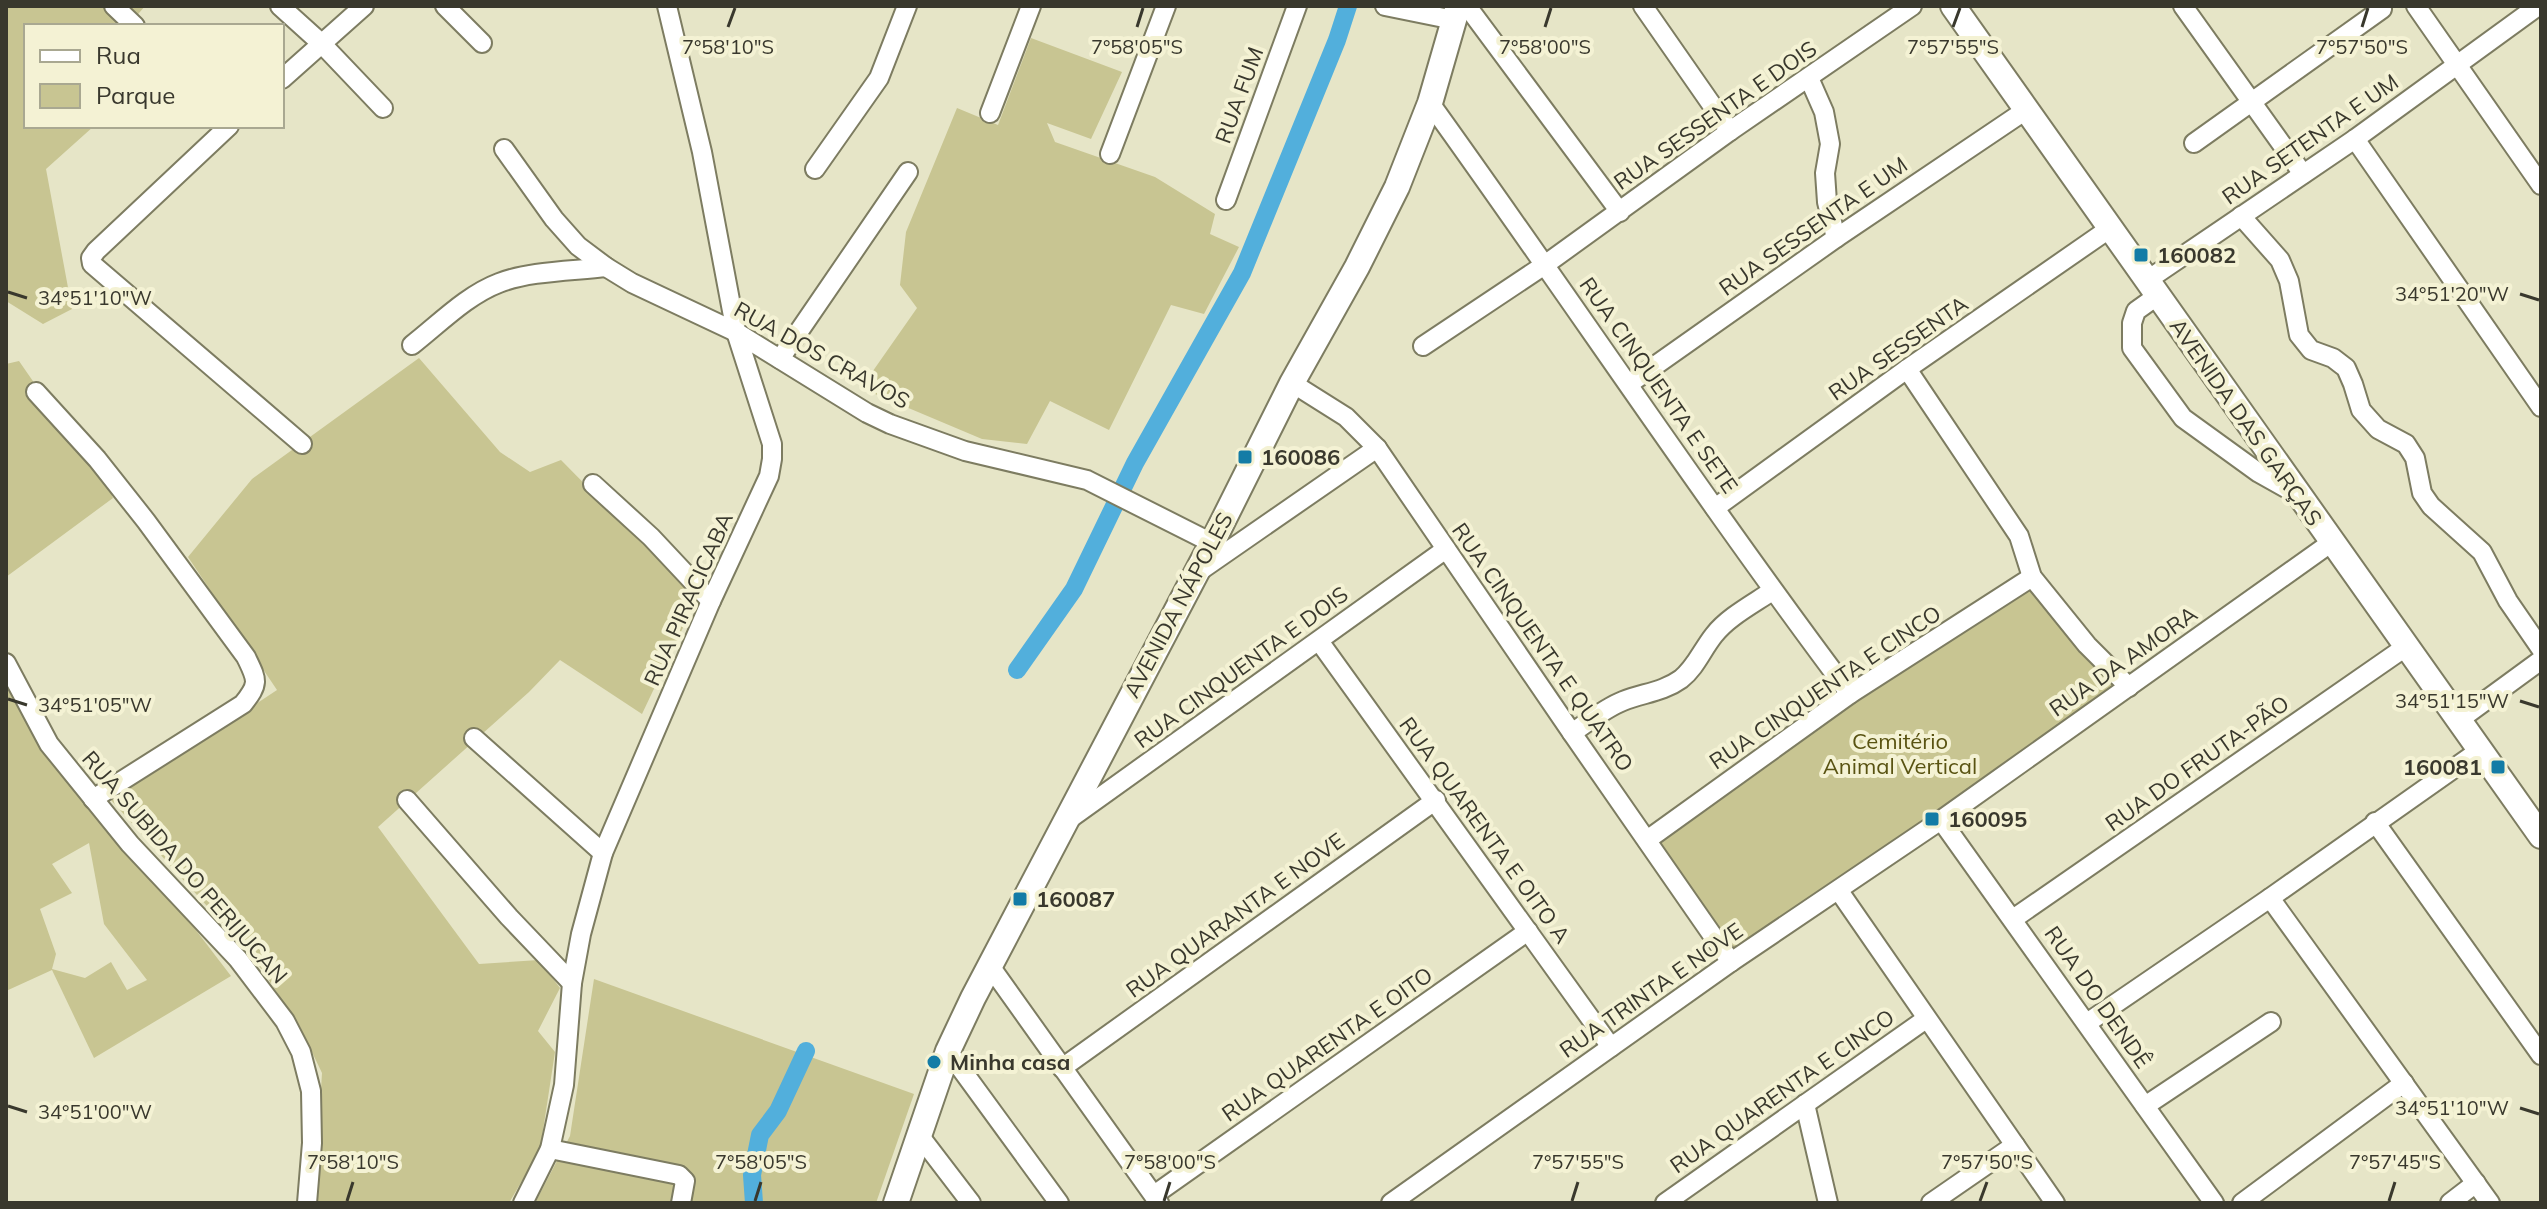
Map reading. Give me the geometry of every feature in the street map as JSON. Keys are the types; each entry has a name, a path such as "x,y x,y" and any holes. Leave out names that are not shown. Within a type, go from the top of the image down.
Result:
{"main road":[{"name":"AVENIDA DAS GARÇAS","path":"1953,6 2541,836"},
{"name":"AVENIDA NÁPOLES","path":"896,1203 948,1051 1063,823 1397,187 1430,103 1460,11"}],"street":[{"path":"114,6 133,24"},
{"path":"280,6 322,44 383,108"},
{"path":"284,77 364,6"},
{"path":"445,6 482,43"},
{"name":"RUA PIRACICABA","path":"523,1203 550,1149 564,1085 572,983 581,934 603,853 711,601 769,476 772,459 772,444 736,332 702,152 667,6"},
{"path":"815,169 879,78 907,6"},
{"path":"990,113 1031,6"},
{"path":"1110,154 1166,6"},
{"name":"RUA FUM","path":"1226,200 1297,6"},
{"path":"1385,6 1460,11 1620,212"},
{"name":"RUA SESSENTA E DOIS","path":"1423,346 1546,264 1730,131 1912,6"},
{"path":"2183,6 2303,174"},
{"path":"2416,6 2541,185"},
{"name":"RUA SETENTA E UM","path":"2299,495 2259,473 2183,418 2132,348 2132,323 2136,311 2152,289 2241,216 2457,65 2517,12 2538,6"},
{"path":"1645,7 1730,131"},
{"path":"2194,143 2382,9"},
{"path":"1809,78 1824,112 1830,144 1825,173 1827,202 1836,238"},
{"name":"RUA CINQUENTA E SETE","path":"1430,103 1546,264 1772,591 1850,694"},
{"name":"RUA SESSENTA E UM","path":"1629,384 1836,238 2026,110"},
{"path":"227,128 96,251 91,258 92,264 302,444"},
{"path":"2355,139 2540,405"},
{"name":"RUA DOS CRAVOS","path":"504,149 578,246 632,283 736,332 890,424 965,451 1087,480 1212,543"},
{"path":"780,359 908,172"},
{"path":"2241,216 2280,260 2289,281 2299,335 2311,350 2333,358 2346,368 2361,410 2378,429 2406,444 2415,458 2426,500 2482,552 2508,601 2541,649"},
{"name":"RUA SESSENTA","path":"1715,508 1907,369 2109,229"},
{"path":"412,345 477,295 500,282 606,267"},
{"path":"1907,369 2019,536 2032,577 2087,645 2129,687"},
{"name":"RUA CINQUENTA E QUATRO","path":"1292,383 1346,417 1377,448 1731,962"},
{"path":"36,392 97,459 146,521 246,657 257,678 254,691 243,704 93,799"},
{"path":"1195,573 1377,448"},
{"path":"593,484 651,537 711,601"},
{"name":"RUA DA AMORA","path":"1941,820 2332,542"},
{"name":"RUA CINQUENTA E DOIS","path":"1063,823 1446,549"},
{"name":"RUA CINQUENTA E CINCO","path":"1647,840 1850,694 2032,577"},
{"path":"1572,733 1624,700 1659,691 1679,681 1693,669 1723,625 1772,591"},
{"name":"RUA QUARENTA E OITO A","path":"1319,641 1611,1047"},
{"name":"RUA DO FRUTA-PÃO","path":"2013,919 2407,646"},
{"path":"2459,720 2541,660"},
{"name":"RUA SUBIDA DO PERIJUCAN","path":"6,663 49,744 130,844 238,959 285,1021 301,1052 311,1091 312,1143 307,1203"},
{"path":"474,738 603,853"},
{"path":"2087,1023 2480,750"},
{"path":"407,800 509,917 572,983"},
{"name":"RUA QUARANTA E NOVE","path":"1062,1068 1436,800"},
{"name":"RUA DO DENDÊ","path":"1941,820 2214,1203"},
{"name":"RUA TRINTA E NOVE","path":"1391,1203 1731,962 1941,820"},
{"path":"2375,822 2541,1055"},
{"path":"1839,891 2055,1203"},
{"path":"2270,898 2490,1203"},
{"name":"RUA QUARENTA E OITO","path":"1156,1199 1528,931"},
{"path":"990,966 1156,1199"},
{"name":"RUA QUARENTA E CINCO","path":"1665,1203 1926,1019"},
{"path":"2145,1106 2271,1022"},
{"path":"948,1051 1059,1203"},
{"path":"2242,1203 2404,1083"},
{"path":"1805,1104 1828,1203"},
{"path":"919,1135 971,1203"},
{"path":"1931,1203 2015,1145"},
{"path":"550,1149 679,1175 685,1181 681,1203"},
{"path":"2450,1203 2476,1183"}],"green space":[{"path":"6,6 145,6 130,24 24,24 24,128 92,128 46,169 72,309 43,324 6,301"},
{"path":"1031,38 1122,72 1091,139 1047,123 1055,142 1155,177 1215,214 1210,234 1239,247 1204,314 1171,305 1109,430 1050,401 1027,444 982,439 861,388 917,308 900,285 906,232 957,108 998,125"},
{"path":"419,358 500,452 530,472 561,460 697,598 642,714 560,660 529,692 378,827 479,964 539,960 560,988 538,1031 555,1052 540,1150 509,1203 314,1203 322,1073 300,1027 254,958 111,800 277,690 188,557 252,479"},
{"path":"19,361 55,413 97,459 113,498 6,577 6,364"},
{"name":"Cemitério Animal Vertical","path":"2032,577 2129,687 1731,962 1647,840"},
{"path":"6,663 49,744 231,976 94,1058 52,970 6,991","holes":["89,843 104,924 147,980 127,990 111,962 85,978 52,969 56,954 40,909 72,893 52,864"]},
{"path":"594,979 914,1094 876,1203 535,1203 570,1136"}],"waterway":[{"path":"1017,670 1074,589 1135,463 1242,273 1348,6"},
{"path":"754,1203 752,1175 760,1135 778,1111 806,1051"}],"place":[{"name":"160082","path":"2141,255"},
{"name":"160086","path":"1245,457"},
{"name":"160081","path":"2498,767"},
{"name":"160095","path":"1932,819"},
{"name":"160087","path":"1020,899"},
{"name":"Minha casa","path":"934,1062"}]}
